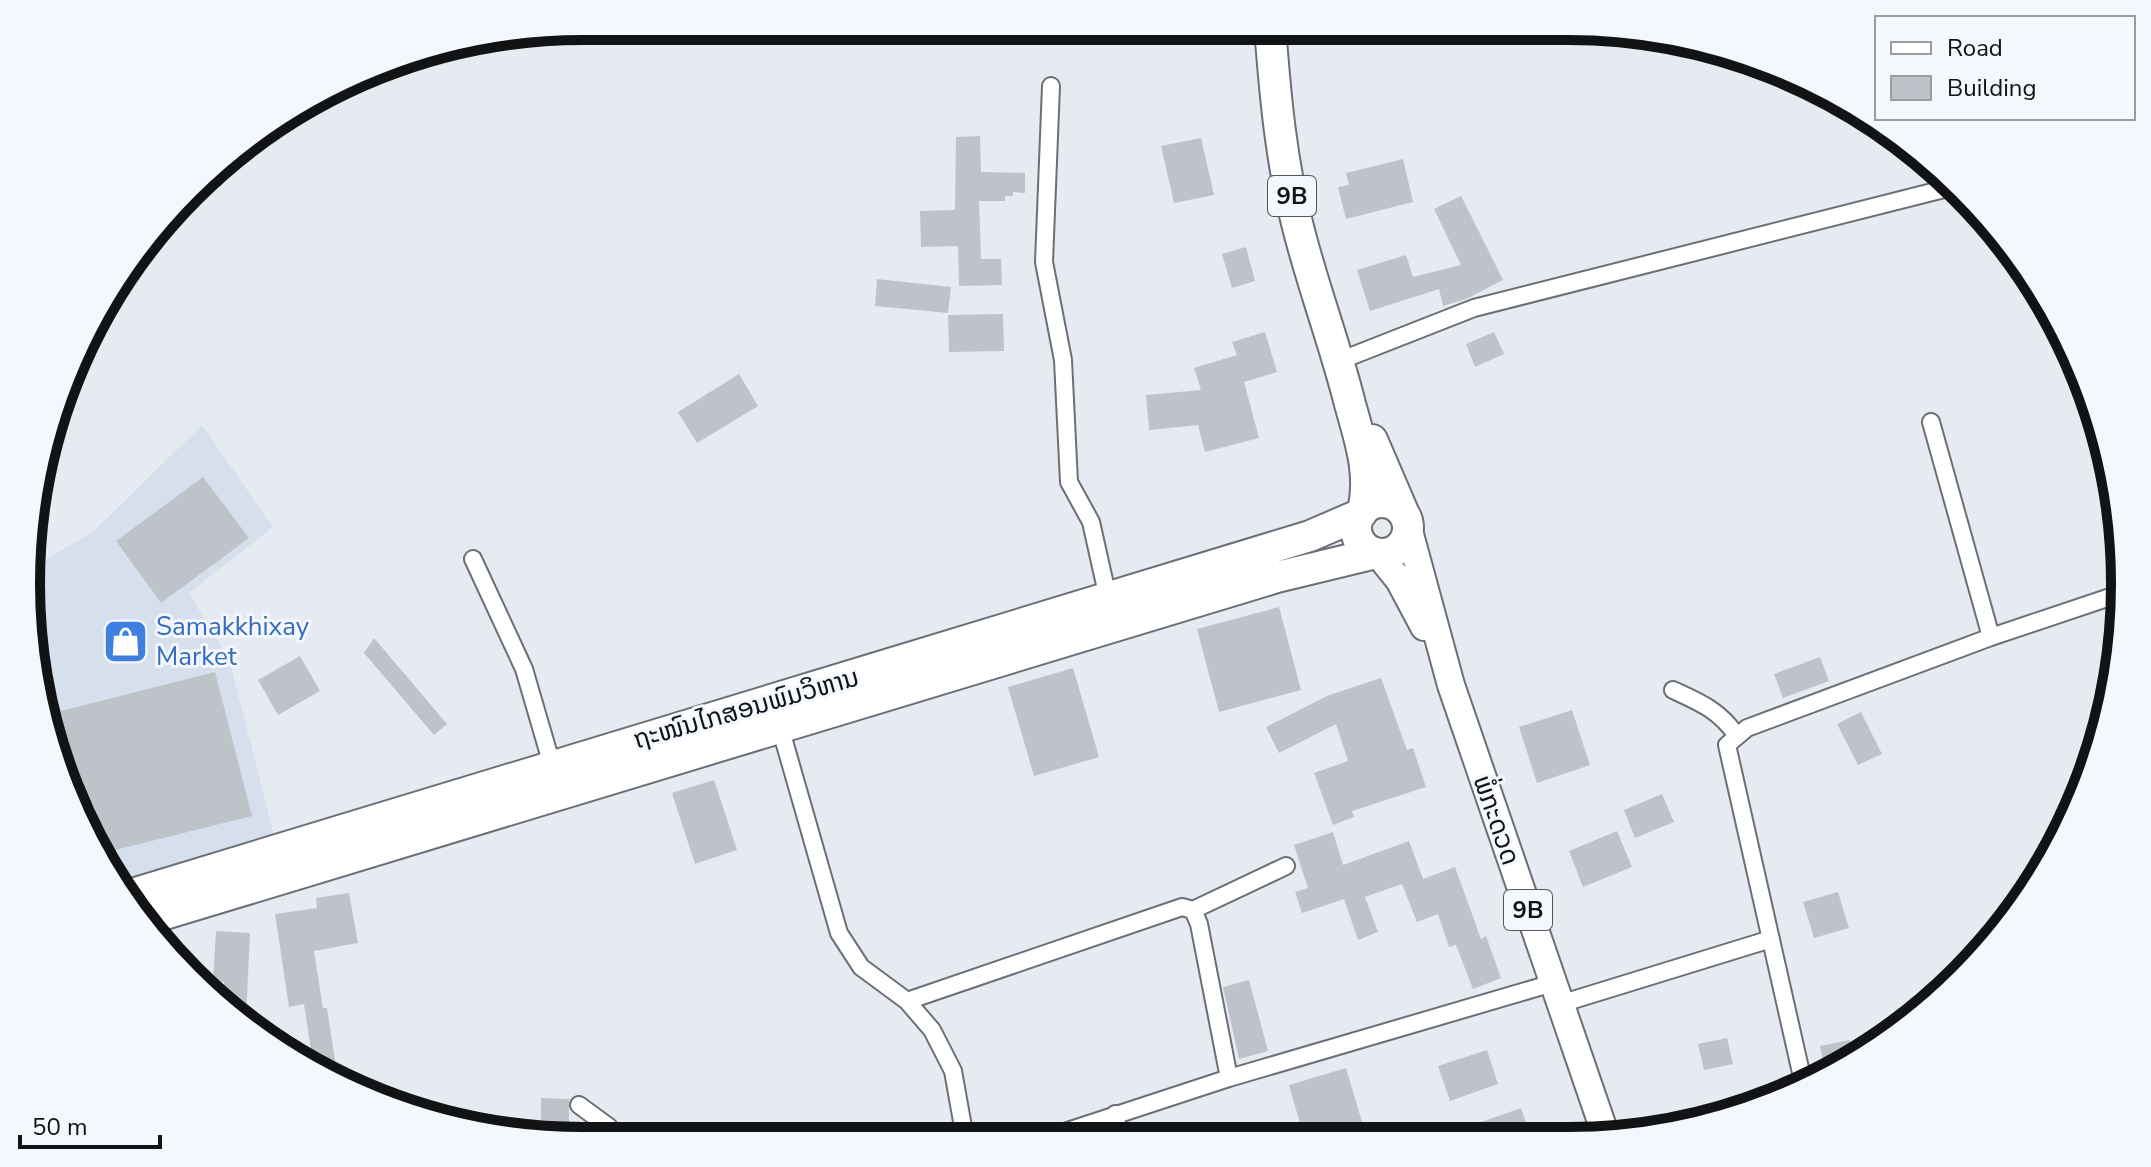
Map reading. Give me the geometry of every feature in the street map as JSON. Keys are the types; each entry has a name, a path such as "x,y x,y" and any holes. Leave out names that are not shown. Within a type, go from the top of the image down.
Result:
{"highway":[{"name":"9B","path":"1271,40 1286,169 1297,225 1339,361 1366,465 1367,492 1362,513"},
{"name":"9B","path":"1339,361 1405,519"},
{"path":"1375,503 1390,503 1405,519 1405,542 1393,552 1377,554 1362,545 1358,538 1356,530 1362,513 1375,503"},
{"name":"ຖະໜົນໄກສອນພົມວິຫານ","path":"155,917 780,727 1108,598 1310,536 1362,513"},
{"name":"ຖະໜົນໄກສອນພົມວິຫານ","path":"137,892 552,765 1277,577 1377,554"}],"main road":[{"name":"9B","path":"1405,519 1451,685"},
{"name":"9B","path":"1377,554 1399,580 1451,685"},
{"name":"ພໍ່ກະດວດ","path":"1451,685 1603,1126"}],"street":[{"path":"1051,86 1044,262 1063,360 1069,482 1091,522 1108,598"},
{"path":"1339,361 1474,308 1940,188"},
{"path":"1931,422 1991,637"},
{"path":"473,559 524,669 552,765"},
{"path":"1801,1074 1727,745 1747,728 1991,637 2111,597"},
{"path":"1673,690 1710,707 1725,719 1737,736"},
{"path":"780,727 839,933 861,967 907,1001 932,1030 953,1071 963,1127"},
{"path":"907,1001 1182,907 1193,910 1286,866"},
{"path":"1193,910 1199,924 1229,1078"},
{"path":"1078,1127 1229,1078 1771,939"},
{"path":"579,1105 609,1127"},
{"path":"1115,1114 1118,1127"}],"shaded area":[{"name":"Samakkhixay Market","path":"202,425 273,527 189,593 230,662 274,836 129,881 113,855 81,791 69,758 50,690 41,619 41,563 94,531"}],"building":[{"path":"980,136 981,172 1025,173 1025,193 1013,192 1013,196 1005,196 1005,201 979,201 981,259 1001,259 1002,285 959,286 958,246 921,247 920,211 955,210 956,137"},
{"path":"1201,138 1214,195 1174,203 1161,146"},
{"path":"1403,159 1413,202 1346,219 1338,187 1349,185 1346,173"},
{"path":"1461,196 1503,280 1466,299 1443,306 1439,289 1370,311 1357,270 1406,255 1413,277 1461,265 1434,209"},
{"path":"1246,247 1255,281 1232,288 1222,254"},
{"path":"877,279 951,287 948,313 875,306"},
{"path":"1003,314 1004,351 949,352 948,315"},
{"path":"1265,332 1277,372 1244,382 1259,438 1205,452 1198,425 1149,430 1146,395 1201,390 1194,368 1237,355 1232,342"},
{"path":"1494,332 1504,354 1475,367 1466,344"},
{"path":"739,374 758,406 697,443 678,412"},
{"path":"203,477 249,538 161,603 116,541"},
{"path":"1279,607 1301,690 1219,712 1197,629"},
{"path":"374,638 447,724 434,735 364,653"},
{"path":"300,656 320,691 278,715 258,680"},
{"path":"1820,657 1829,681 1783,698 1774,674"},
{"path":"1073,668 1099,757 1034,776 1008,687"},
{"path":"215,672 252,816 111,851 81,791 56,712"},
{"path":"1381,678 1407,750 1413,748 1426,787 1352,811 1354,817 1333,825 1314,773 1348,761 1336,724 1279,753 1266,727 1327,696"},
{"path":"1572,710 1590,765 1537,783 1519,727"},
{"path":"1861,712 1882,754 1858,765 1837,724"},
{"path":"714,780 737,850 695,864 672,793"},
{"path":"1662,794 1674,822 1635,838 1624,810"},
{"path":"1617,831 1632,867 1583,887 1569,851"},
{"path":"1333,832 1343,865 1409,841 1423,879 1455,867 1481,939 1486,936 1501,978 1473,989 1456,945 1449,947 1438,914 1417,922 1402,884 1365,897 1378,932 1358,940 1344,899 1302,913 1295,892 1308,888 1294,845"},
{"path":"1838,892 1849,928 1814,938 1803,902"},
{"path":"349,893 358,943 314,951 336,1067 312,1054 304,1004 289,1007 275,914 317,908 316,898"},
{"path":"216,931 250,933 246,1010 223,990 224,982 213,981"},
{"path":"1249,980 1268,1051 1239,1059 1223,987"},
{"path":"1727,1038 1733,1064 1704,1070 1698,1044"},
{"path":"1850,1040 1851,1046 1823,1063 1820,1046"},
{"path":"1487,1050 1498,1084 1450,1101 1438,1066"},
{"path":"1346,1068 1364,1127 1301,1127 1289,1085"},
{"path":"541,1098 569,1099 569,1127 541,1125"},
{"path":"1521,1108 1528,1127 1474,1127"}],"place":[{"name":"Samakkhixay Market","path":"125,641"}]}
